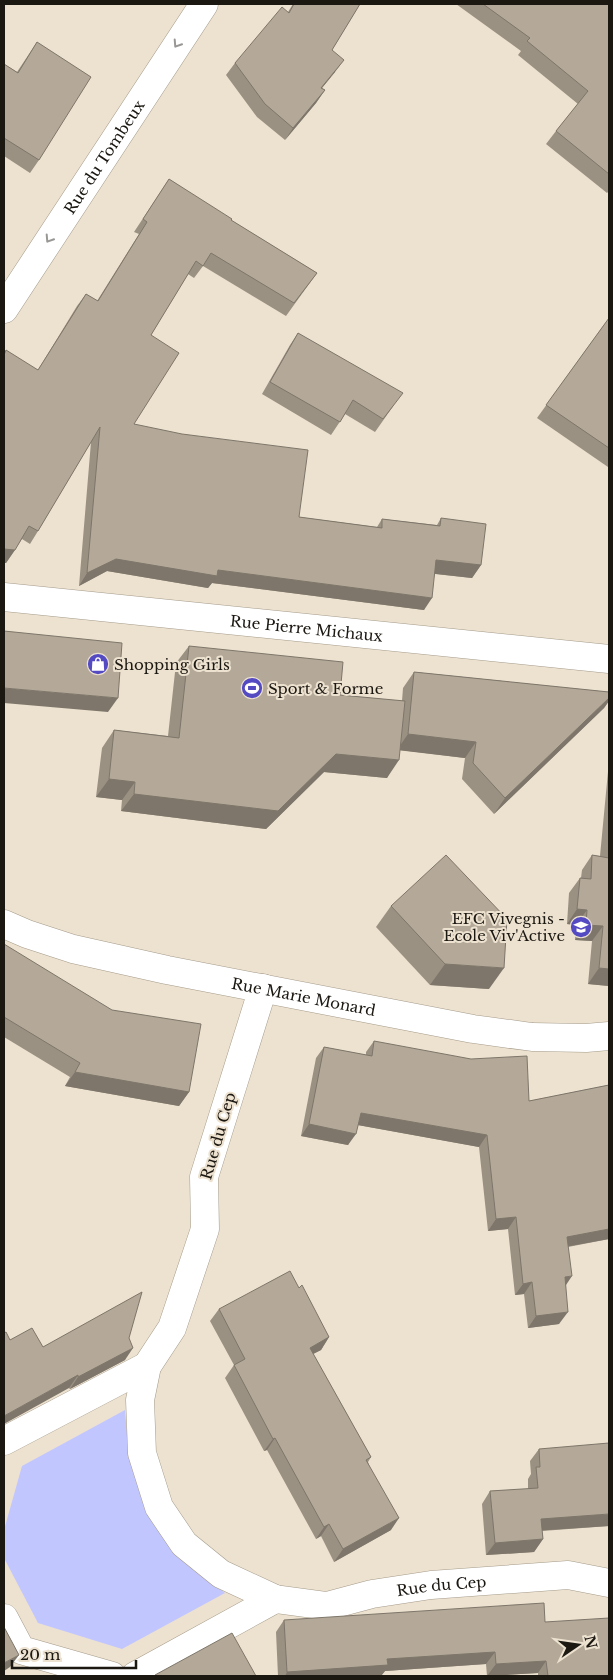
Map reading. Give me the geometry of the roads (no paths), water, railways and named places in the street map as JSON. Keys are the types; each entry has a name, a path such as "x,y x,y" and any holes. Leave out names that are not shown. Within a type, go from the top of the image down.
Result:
{"street":[{"name":"Rue du Tombeux","path":"4,309 204,4"},
{"name":"Rue Pierre Michaux","path":"4,597 609,659"},
{"name":"Rue Marie Monard","path":"4,924 27,934 73,949 167,970 473,1029 532,1037 586,1038 609,1036"},
{"name":"Rue du Cep","path":"263,988 204,1177 206,1230 172,1328 147,1366 140,1400 142,1453 159,1507 184,1544 221,1574 275,1599 327,1606 372,1594 431,1585 568,1575 609,1583"},
{"name":"Rue du Cep","path":"4,1441 147,1366"},
{"path":"135,1676 275,1599"},
{"path":"4,1618 21,1650 112,1676"}],"place":[{"name":"Shopping Girls","path":"98,664"},
{"name":"Sport & Forme","path":"252,688"},
{"name":"EFC Vivegnis - Ecole Viv'Active","path":"581,927"}]}
